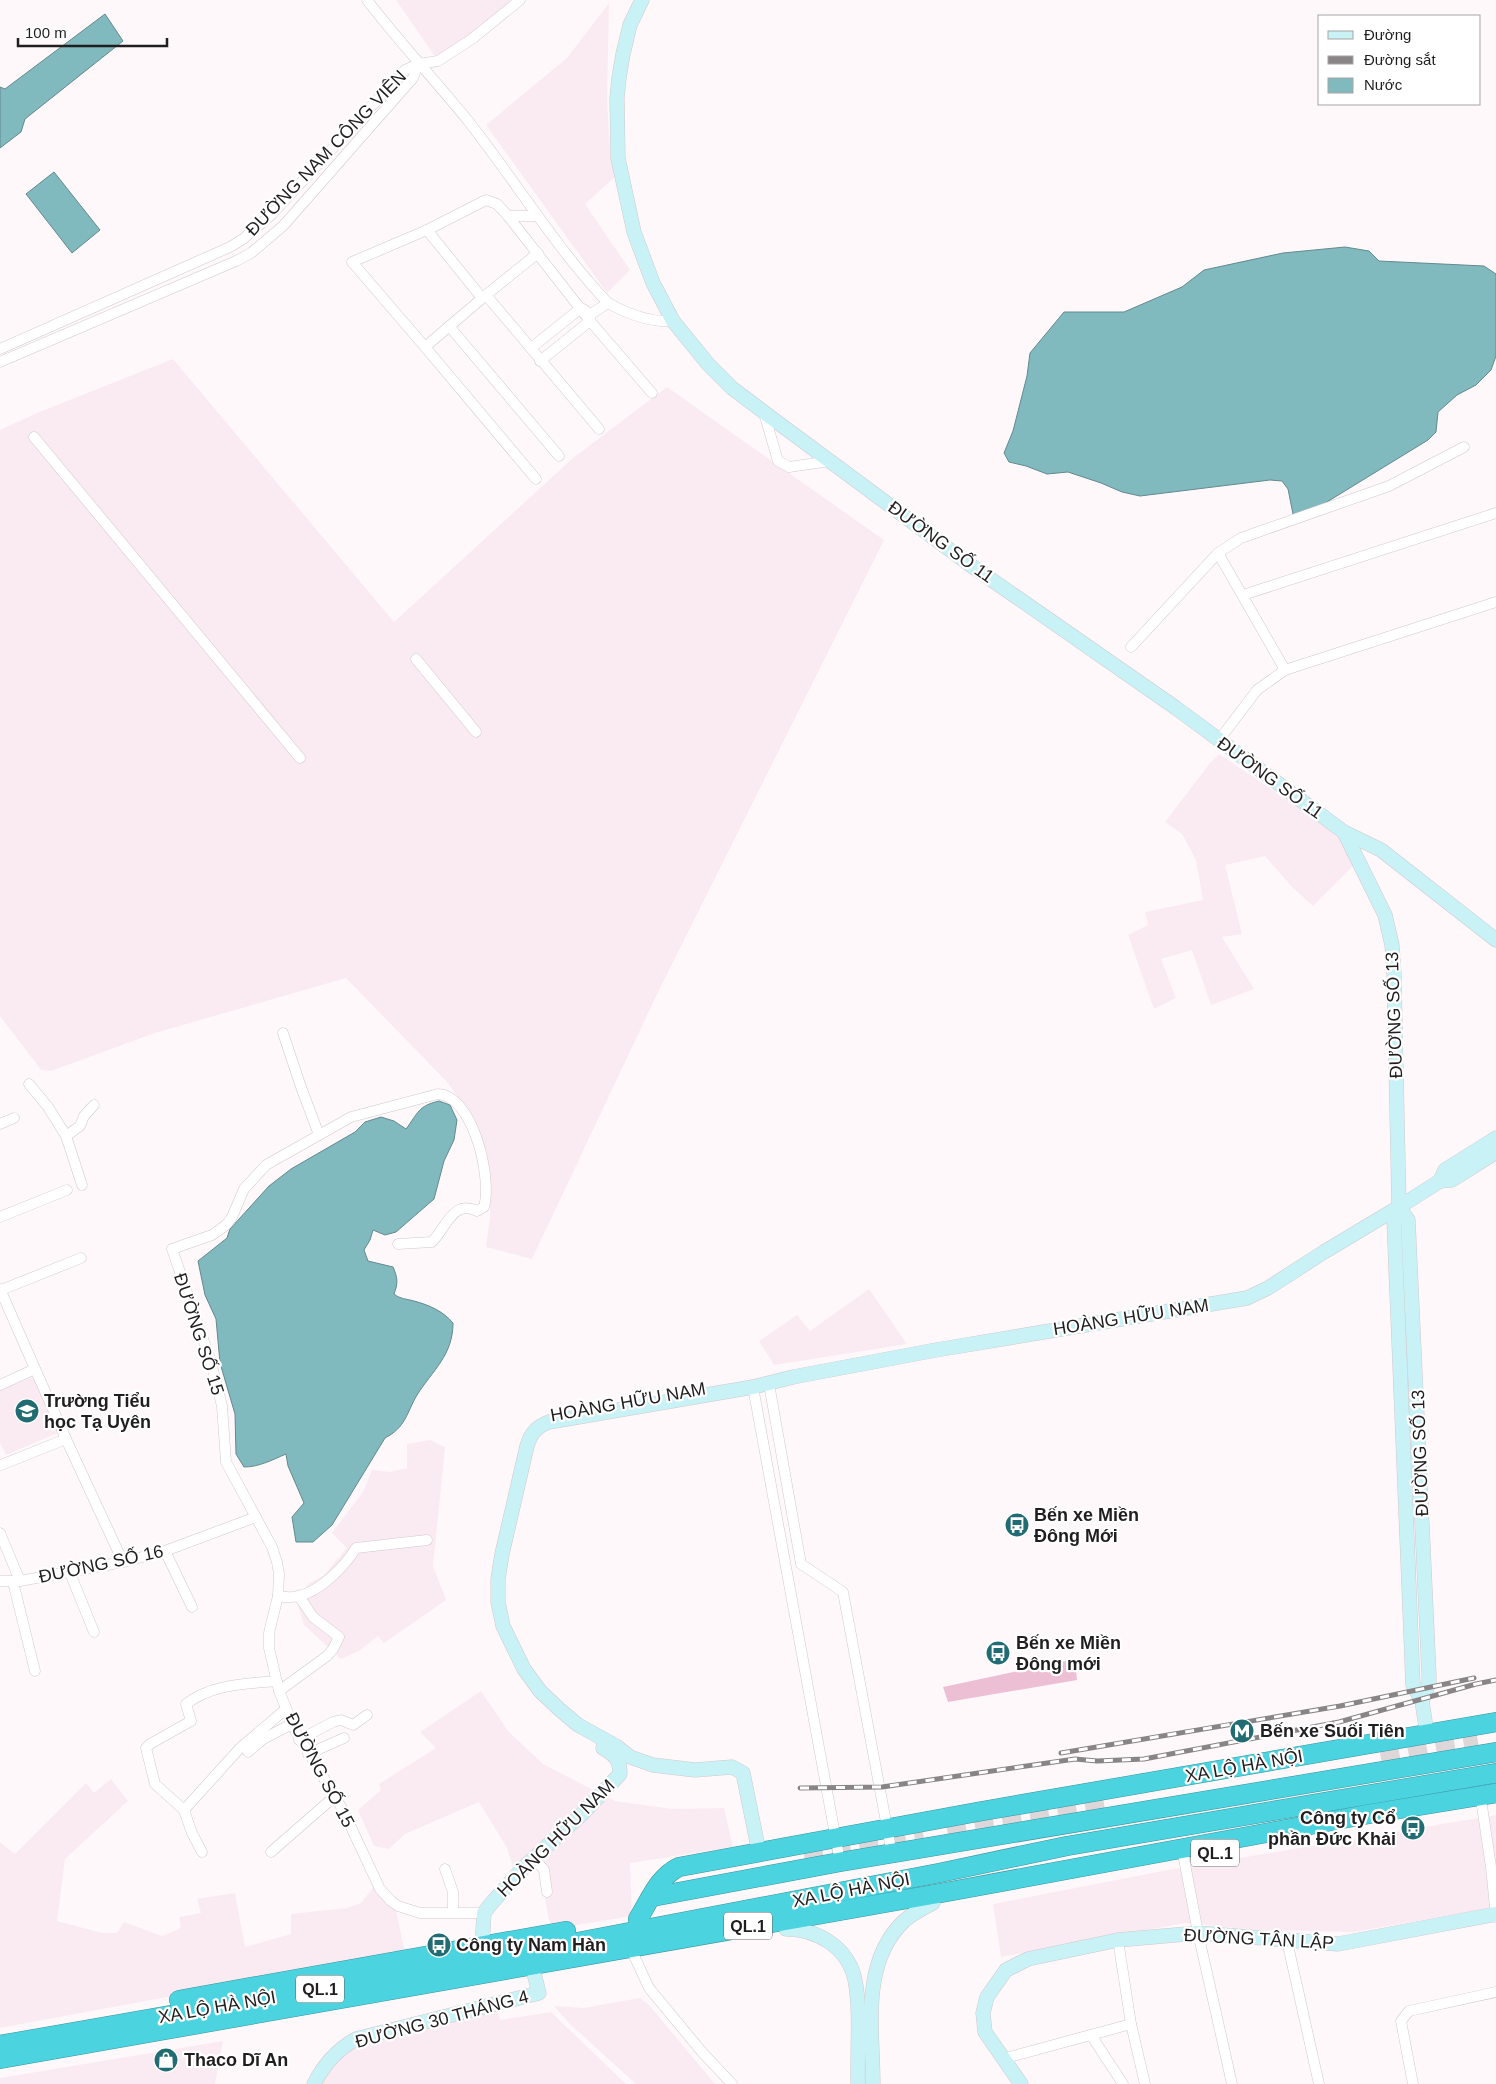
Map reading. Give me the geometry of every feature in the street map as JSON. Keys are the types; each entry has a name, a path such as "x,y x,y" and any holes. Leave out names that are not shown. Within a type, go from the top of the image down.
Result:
{"highway":[{"name":"XA LỘ HÀ NỘI","path":"639,1925 661,1880 679,1867 1496,1722"},
{"path":"1477,1736 1496,1732"},
{"path":"1427,1734 1434,1783"},
{"name":"XA LỘ HÀ NỘI","path":"652,1897 840,1862 1496,1752"},
{"path":"1104,1802 1380,1753"},
{"name":"XA LỘ HÀ NỘI","path":"0,2045 30,2034 939,1873 1067,1846 1496,1773"},
{"name":"XA LỘ HÀ NỘI","path":"0,2059 81,2049 1037,1880 1496,1793"},
{"name":"XA LỘ HÀ NỘI","path":"1183,1853 1489,1805"},
{"path":"923,1833 947,1829"},
{"path":"661,1880 804,1855"},
{"name":"XA LỘ HÀ NỘI","path":"632,1952 786,1929 865,1910 933,1903 1037,1880"},
{"name":"XA LỘ HÀ NỘI","path":"0,2032 30,2034"},
{"name":"XA LỘ HÀ NỘI","path":"0,2068 81,2049"}],"street":[{"path":"367,0 418,64 468,122 537,216 608,303 620,310 650,321 673,321"},
{"path":"418,64 438,61 472,40 520,0"},
{"name":"ĐƯỜNG SỐ 11","path":"642,0 630,25 619,78 617,98 618,158 634,232 653,283 673,321 708,364 732,388 764,413 969,564 1219,740 1344,832 1381,850 1496,940"},
{"name":"ĐƯỜNG NAM CÔNG VIÊN","path":"0,348 243,239 272,214 405,70 418,64"},
{"name":"ĐƯỜNG NAM CÔNG VIÊN","path":"0,362 251,252 283,226 413,78 418,64"},
{"path":"376,101 384,110"},
{"path":"536,479 352,262 427,230 486,200 497,204 580,308 591,317 652,393"},
{"path":"508,216 537,216"},
{"path":"427,230 599,429"},
{"path":"424,347 538,253"},
{"path":"540,361 608,303"},
{"path":"530,348 580,308"},
{"path":"449,326 559,456"},
{"path":"764,413 778,461 783,465 789,467 830,461"},
{"path":"34,437 300,758"},
{"path":"1131,647 1218,553 1241,538 1389,486 1464,447"},
{"path":"1243,595 1496,513"},
{"path":"1218,553 1285,670"},
{"path":"1219,740 1257,690 1285,670 1496,602"},
{"path":"416,659 476,732"},
{"name":"ĐƯỜNG SỐ 13","path":"1344,832 1385,915 1392,946 1396,1000 1399,1207 1394,1221 1413,1685 1422,1701 1427,1734"},
{"path":"284,1033 319,1135"},
{"path":"30,1084 48,1107 66,1136 82,1185"},
{"name":"ĐƯỜNG SỐ 15","path":"398,1244 432,1242 460,1208 465,1207 481,1211 486,1201 486,1179 478,1142 458,1104 451,1097 438,1094 351,1117 266,1165 244,1189 232,1217 219,1231 212,1236 172,1249 211,1362 222,1406 226,1462 272,1547 276,1562 279,1574 278,1596 269,1633 269,1648 278,1686 299,1740 343,1810 380,1889 391,1901 398,1906 420,1913 484,1913"},
{"path":"66,1136 80,1126 84,1116 94,1105"},
{"path":"0,1124 14,1118"},
{"name":"HOÀNG HỮU NAM","path":"1440,1181 1445,1170 1496,1138"},
{"name":"HOÀNG HỮU NAM","path":"759,1852 743,1773 732,1767 695,1770 653,1765 630,1757 616,1746 578,1725 540,1691 524,1669 503,1626 498,1602 498,1578 530,1437 535,1429 549,1422 769,1384 793,1376 1073,1326 1246,1298 1268,1288 1440,1181 1452,1180 1496,1152"},
{"path":"0,1217 68,1190"},
{"name":"ĐƯỜNG SỐ 13","path":"1399,1207 1408,1220 1424,1542 1429,1683 1422,1701"},
{"path":"80,1258 1,1295 123,1562"},
{"path":"0,1385 35,1369"},
{"name":"HOÀNG HỮU NAM","path":"483,1953 484,1913 534,1858 581,1815 620,1774 620,1763 612,1753 575,1732 535,1696 514,1665 496,1627 491,1601 493,1554 524,1434 530,1424 547,1415 768,1376 793,1376"},
{"path":"769,1384 801,1564 843,1592 892,1854"},
{"path":"753,1387 840,1862"},
{"path":"0,1465 66,1439"},
{"name":"ĐƯỜNG SỐ 16","path":"0,1581 17,1582 123,1562 165,1551 256,1516"},
{"path":"0,1533 17,1582 35,1671"},
{"path":"278,1596 299,1596 325,1582 340,1569 356,1548 427,1540"},
{"path":"1407,1543 1424,1542"},
{"path":"165,1551 192,1607"},
{"path":"70,1573 94,1632"},
{"path":"202,1852 192,1833 184,1810 156,1784 145,1751 150,1744 191,1721 192,1718 186,1708 187,1703 214,1689 239,1684 278,1686 327,1656 333,1649 338,1637 314,1617 299,1596"},
{"path":"184,1810 240,1748 286,1708"},
{"path":"299,1740 333,1722 341,1720 353,1725 367,1715"},
{"path":"248,1752 263,1739 292,1724"},
{"path":"308,1754 344,1738"},
{"path":"271,1852 334,1797"},
{"path":"1489,1805 1491,1867 1496,1915"},
{"path":"1183,1853 1198,1933 1232,2084"},
{"path":"534,1858 544,1870 547,1892"},
{"path":"444,1869 453,1892 453,1912"},
{"path":"874,2084 872,1995 878,1960 889,1939 904,1921 933,1903"},
{"name":"ĐƯỜNG TÂN LẬP","path":"1021,2084 985,2032 983,2013 987,1998 1006,1970 1028,1960 1118,1940 1198,1933 1338,1944 1496,1915"},
{"path":"786,1929 813,1933 837,1948 852,1970 857,1998 858,2084"},
{"path":"1118,1940 1131,2024 1145,2084"},
{"path":"1287,1941 1319,2084"},
{"path":"632,1952 649,1988 732,2084"},
{"name":"ĐƯỜNG 30 THÁNG 4","path":"314,2084 328,2062 348,2043 356,2039 539,1992 533,1969"},
{"path":"1413,2084 1401,2021 1404,2015 1409,2011 1496,1992"},
{"path":"857,1998 872,1995"},
{"path":"1002,2059 1131,2024"},
{"path":"1091,2035 1123,2084"}],"shaded area":[{"path":"396,0 511,0 438,61"},
{"path":"609,3 607,99 610,152 615,177 585,204 630,270 607,293 486,125 567,58"},
{"path":"173,359 394,622 573,458 667,387 884,540 659,990 532,1259 486,1247 490,1218 490,1176 481,1146 459,1099 448,1083 346,978 155,1033 51,1071 41,1070 0,1016 0,430 37,413"},
{"path":"1219,754 1339,835 1355,864 1313,906 1292,887 1265,856 1225,865 1242,934 1222,937 1254,989 1211,1005 1192,950 1161,959 1176,998 1154,1009 1128,935 1148,925 1145,912 1203,900 1196,860 1182,834 1165,822"},
{"path":"869,1289 907,1344 774,1365 759,1341 797,1315 810,1331"},
{"name":"Trường Tiểu học Tạ Uyên","path":"38,1375 62,1431 6,1455 0,1443 0,1390"},
{"path":"430,1440 445,1447 433,1566 446,1600 384,1643 378,1636 359,1651 341,1659 304,1625 297,1603 308,1584 323,1576 347,1548 332,1533 363,1492 372,1470 390,1472 407,1468 407,1444"},
{"path":"1075,1659 1077,1680 948,1702 943,1687"},
{"path":"481,1691 508,1731 543,1764 615,1801 672,1809 724,1808 733,1847 630,1863 632,1916 553,1929 549,1920 541,1877 536,1869 517,1881 507,1848 479,1802 405,1834 389,1849 374,1846 358,1810 381,1790 379,1784 436,1748 420,1732"},
{"path":"111,1779 128,1801 65,1859 57,1921 102,1933 117,1933 124,1922 162,1936 181,1928 179,1917 201,1913 197,1899 235,1893 245,1947 291,1934 291,1914 347,1908 361,1903 374,1886 396,1910 406,1957 167,1997 0,2028 0,1842 15,1854 86,1783 94,1793"},
{"path":"1496,1815 1496,1907 1354,1932 1257,1930 1185,1923 1001,1957 993,1904 1168,1870"},
{"path":"640,1998 648,2004 715,2084 636,2084 569,2023 554,2006 584,2008"},
{"path":"497,2007 500,2020 551,2012 626,2084 318,2084 331,2064 366,2039"},
{"name":"Thaco Dĩ An","path":"223,2041 215,2084 0,2084 0,2078"}],"water":[{"path":"105,14 123,41 25,119 21,132 0,148 0,87 5,89"},
{"path":"54,172 100,230 72,253 26,194"},
{"path":"1345,247 1369,251 1379,261 1484,266 1496,274 1496,356 1491,370 1476,385 1457,395 1438,412 1436,432 1428,440 1309,513 1294,519 1288,489 1282,481 1270,480 1140,496 1122,492 1068,472 1047,474 1009,462 1004,453 1013,431 1027,376 1030,353 1064,312 1124,312 1182,287 1204,270 1283,253"},
{"path":"439,1101 450,1105 457,1120 454,1140 444,1161 434,1199 396,1232 385,1235 373,1230 364,1250 368,1261 393,1267 397,1281 394,1294 435,1309 453,1323 450,1344 441,1362 417,1395 405,1420 392,1434 385,1438 332,1525 313,1542 296,1542 292,1517 304,1503 288,1466 286,1454 271,1461 244,1467 236,1454 235,1414 220,1363 216,1319 205,1295 198,1261 227,1238 230,1229 269,1186 291,1169 355,1132 365,1122 381,1117 394,1121 406,1129 422,1108"}],"tunnel":[{"path":"1380,1753 1477,1736"},
{"path":"947,1829 1104,1802"},
{"path":"804,1855 923,1833"}],"railway":[{"path":"1061,1753 1340,1706 1474,1678"},
{"path":"800,1788 882,1787 1075,1759 1097,1761 1144,1759 1339,1722 1496,1680"}],"place":[{"name":"Trường Tiểu học Tạ Uyên","path":"27,1411"},
{"name":"Bến xe Miền Đông Mới","path":"1017,1525"},
{"name":"Bến xe Miền Đông mới","path":"998,1653"},
{"name":"Bến xe Suối Tiên","path":"1242,1731"},
{"name":"Công ty Cổ phần Đức Khải","path":"1413,1828"},
{"name":"Công ty Nam Hàn","path":"439,1945"},
{"name":"Thaco Dĩ An","path":"166,2060"}]}
